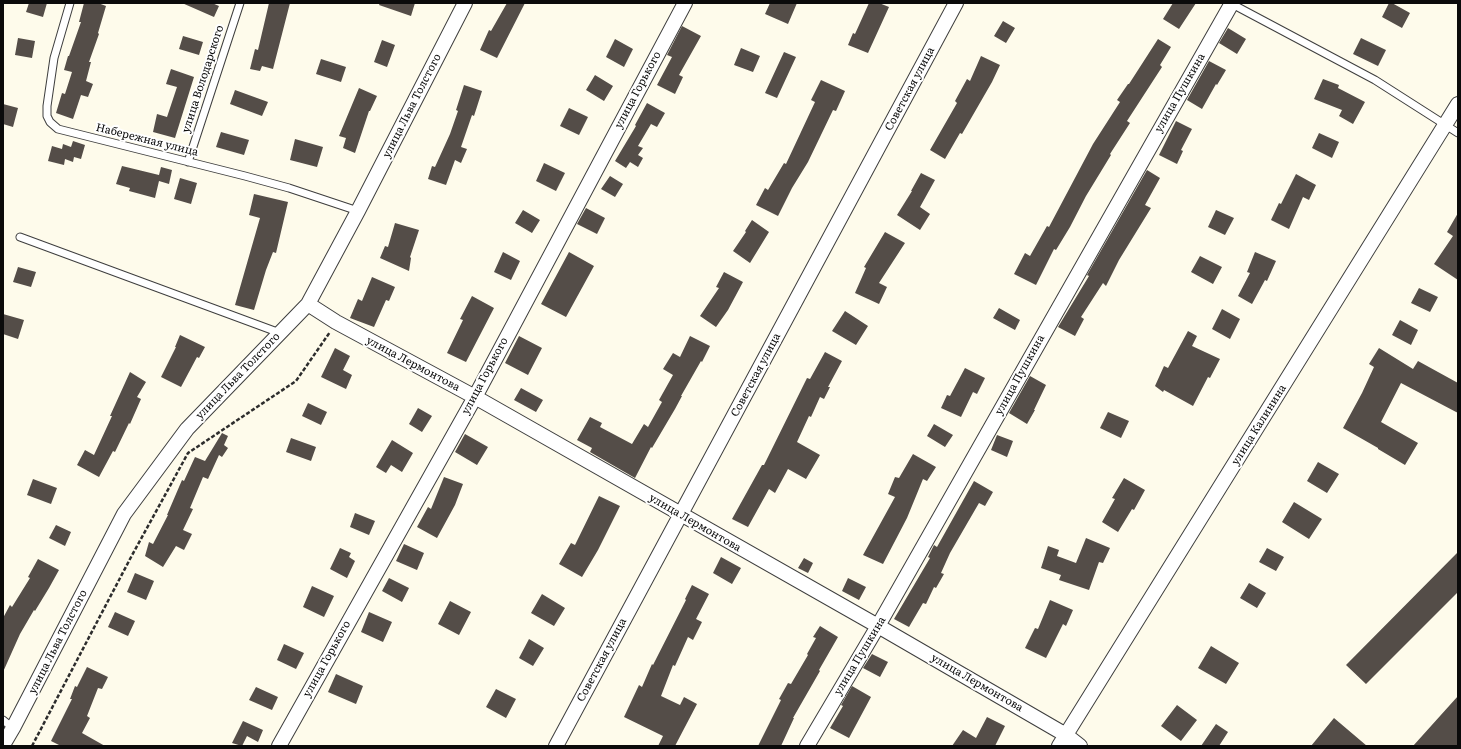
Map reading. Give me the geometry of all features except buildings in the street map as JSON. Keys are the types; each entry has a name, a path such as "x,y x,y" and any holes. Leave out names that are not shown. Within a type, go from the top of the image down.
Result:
{"street":[{"name":"улица Льва Толстого","path":"3,745 8,724 124,514 187,429 308,304 358,211 465,3"},
{"name":"улица Горького","path":"279,746 475,397 685,3"},
{"name":"Советская улица","path":"556,746 956,3"},
{"name":"улица Пушкина","path":"807,746 878,626 1232,3"},
{"name":"улица Калинина","path":"1062,740 1458,104"},
{"name":"улица Лермонтова","path":"308,304 336,322 475,397 878,626 1062,740 1080,746"}],"lane":[{"name":"Набережная улица","path":"70,3 54,58 48,93 47,116 50,122 58,129 289,188 358,211"},
{"name":"улица Володарского","path":"188,162 240,3"},
{"path":"1232,3 1375,80 1458,133"},
{"path":"20,237 280,333"}],"path":[{"path":"32,746 130,559 188,453 296,381 336,322"}]}
